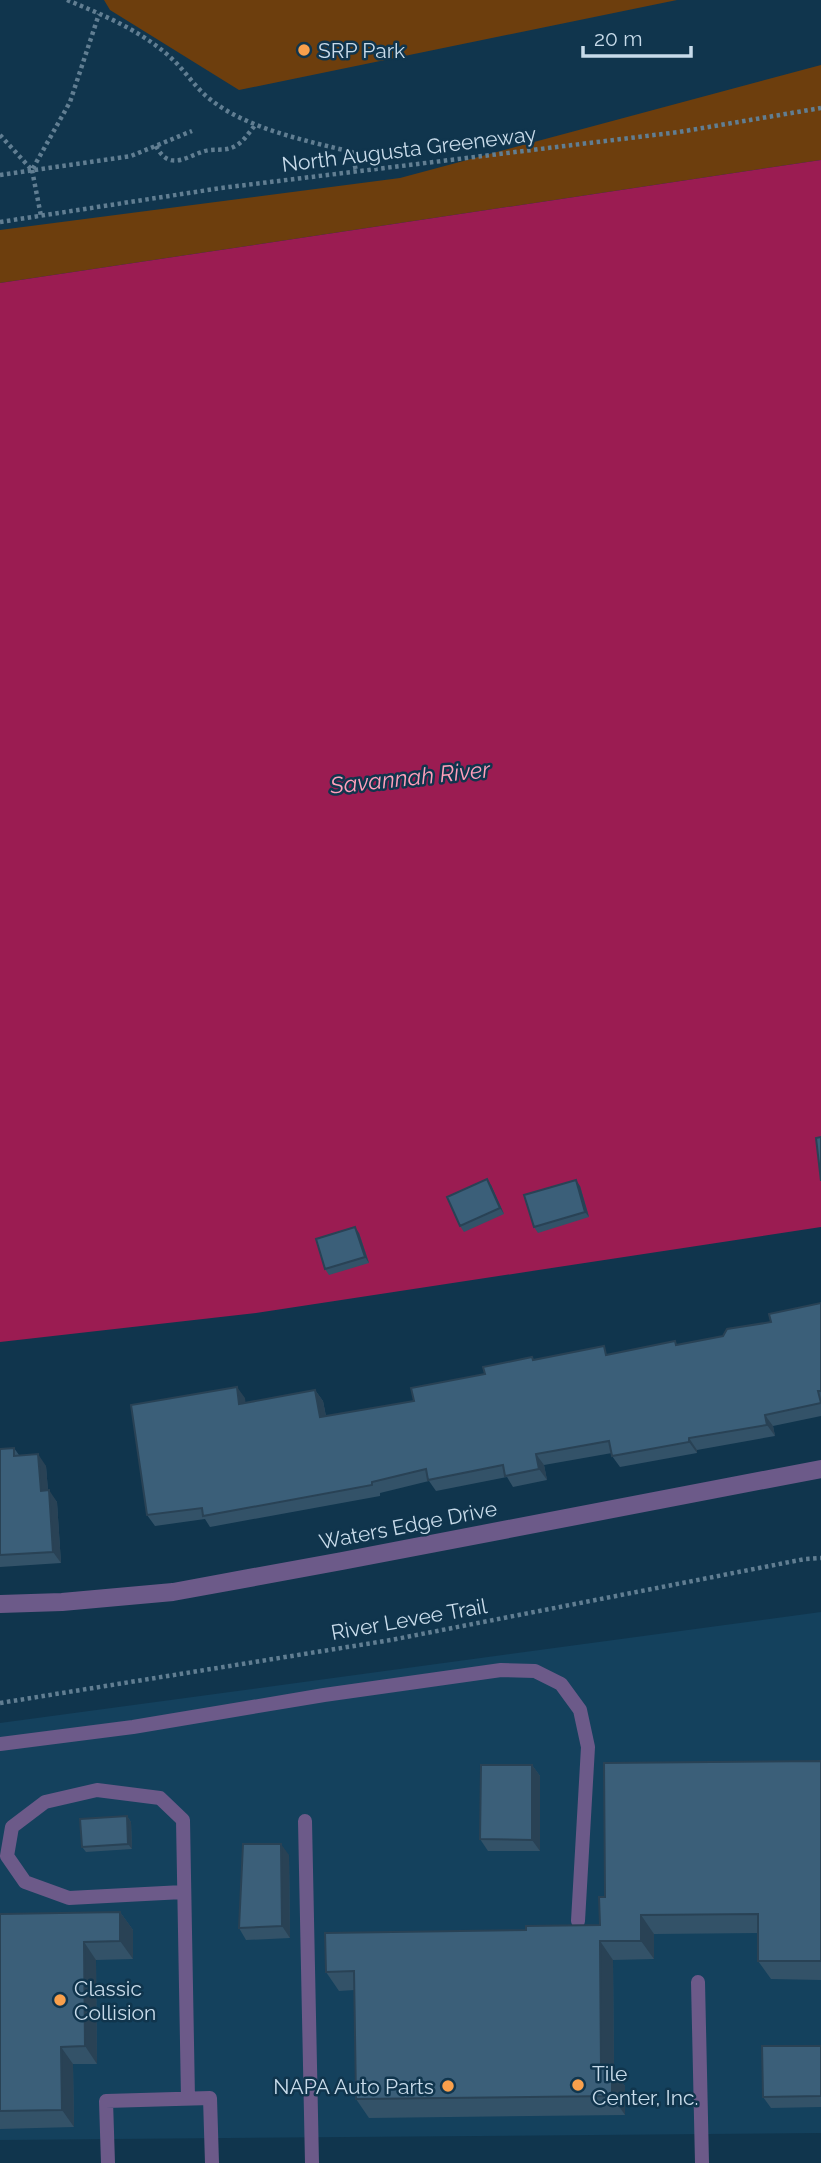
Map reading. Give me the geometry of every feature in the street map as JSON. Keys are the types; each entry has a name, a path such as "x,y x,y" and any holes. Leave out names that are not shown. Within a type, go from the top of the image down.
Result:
{"street":[{"name":"Waters Edge Drive","path":"0,1604 62,1602 173,1592 821,1469"}],"lane":[{"path":"0,1744 133,1727 324,1695 501,1670 535,1671 561,1684 580,1710 589,1747 578,1921"},
{"path":"183,1892 69,1898 25,1882 7,1857 12,1826 45,1802 97,1790 160,1798 183,1821 188,2098"},
{"path":"305,1821 312,2163"},
{"path":"698,1982 702,2163"},
{"path":"108,2163 106,2101 188,2098 210,2098 212,2163"}],"path":[{"path":"67,0 99,13 151,41 211,100 234,115 268,129 352,152 356,171"},
{"path":"32,170 70,102 99,13"},
{"name":"North Augusta Greeneway","path":"0,222 221,188 679,132 821,108"},
{"path":"156,146 172,160 186,159 207,150 229,149 240,143 256,124"},
{"path":"0,174 131,156 192,131"},
{"path":"0,135 32,170 41,216"},
{"name":"River Levee Trail","path":"0,1703 391,1640 647,1589 821,1558"}],"shaded area":[{"name":"SRP Park","path":"104,0 677,0 239,90 110,10"},
{"path":"821,65 821,160 0,283 0,230 400,178"},
{"path":"821,1612 821,2133 0,2140 0,1723"}],"water":[{"name":"Savannah River","path":"821,160 821,1227 256,1313 0,1342 0,283"}],"building":[{"path":"821,1137 821,1181 816,1138"},
{"path":"487,1179 500,1208 460,1226 447,1197"},
{"path":"576,1180 585,1212 534,1227 524,1195"},
{"path":"355,1227 365,1257 325,1269 316,1239"},
{"path":"821,1303 821,1391 818,1391 821,1403 765,1415 767,1425 689,1438 689,1442 612,1456 609,1441 536,1454 539,1469 505,1476 503,1465 428,1480 426,1469 372,1482 372,1485 203,1516 202,1508 147,1515 131,1405 237,1387 239,1404 315,1390 320,1417 414,1401 411,1388 485,1374 483,1367 604,1346 606,1355 675,1341 676,1345 723,1336 727,1329 771,1322 769,1314"},
{"path":"14,1448 14,1456 38,1454 41,1491 49,1490 53,1552 0,1555 0,1449"},
{"path":"821,1761 821,1961 758,1961 758,1914 641,1915 641,1941 600,1941 601,2068 612,2068 612,2096 356,2099 354,1971 326,1972 325,1933 526,1930 526,1926 600,1925 599,1897 605,1897 604,1763"},
{"path":"481,1765 532,1765 532,1840 480,1839"},
{"path":"127,1816 128,1844 82,1847 80,1819"},
{"path":"243,1844 281,1844 282,1926 239,1928"},
{"path":"120,1912 120,1941 84,1942 85,2046 61,2047 62,2110 0,2111 0,1914"},
{"path":"762,2046 821,2046 821,2096 763,2097"}],"place":[{"name":"SRP Park","path":"304,50"},
{"name":"Classic Collision","path":"60,2000"},
{"name":"Tile Center, Inc.","path":"578,2085"},
{"name":"NAPA Auto Parts","path":"448,2086"}]}
